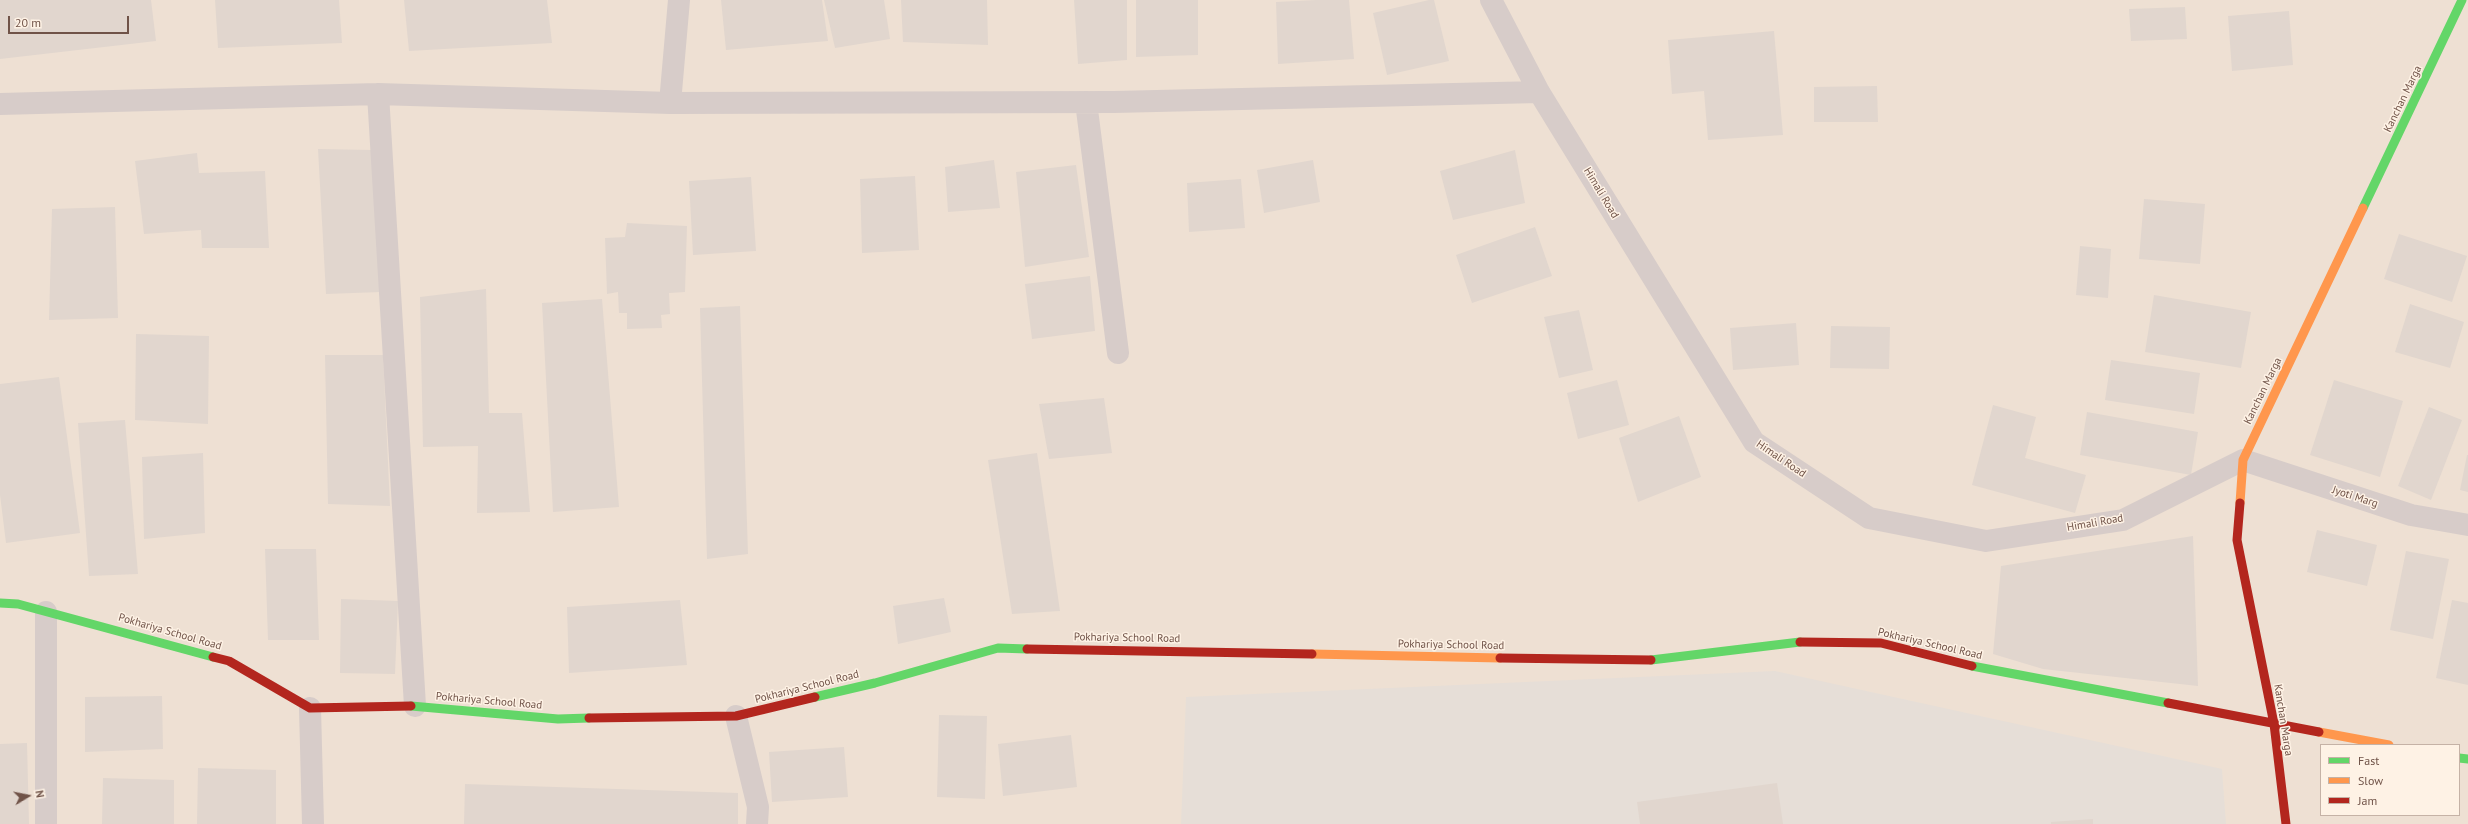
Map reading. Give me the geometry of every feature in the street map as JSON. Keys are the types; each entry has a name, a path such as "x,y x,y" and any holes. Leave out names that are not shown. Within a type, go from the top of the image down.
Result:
{"main road":[{"name":"Kanchan Marga","path":"2286,824 2274,724 2237,540 2243,460 2464,5"},
{"name":"Pokhariya School Road","path":"0,604 18,604 228,661 310,708 415,706 558,719 736,716 875,683 998,648 1647,661 1804,641 1881,643 1975,668 2384,744"}],"street":[{"path":"670,102 679,0"},
{"name":"Himali Road","path":"1491,0 1539,92 1754,442 1869,518 1986,541 2123,520 2243,460"},
{"path":"0,104 378,94 670,102 1086,102 1539,92"},
{"path":"378,94 415,706"},
{"path":"1086,102 1118,353"},
{"name":"Jyoti Marg","path":"2243,460 2411,515 2468,525"},
{"path":"46,612 46,824"},
{"path":"310,708 313,824"},
{"path":"736,716 758,808 757,824"}],"shaded area":[{"path":"0,0 2468,0 2468,824 0,824"},
{"path":"1775,671 2222,769 2226,824 1181,824 1186,697"}],"building":[{"path":"0,0 151,0 156,41 0,59"},
{"path":"215,0 339,0 342,43 218,48"},
{"path":"404,0 547,0 552,43 409,51"},
{"path":"721,0 822,0 828,41 726,50"},
{"path":"824,0 884,0 890,39 835,48"},
{"path":"901,0 987,0 988,45 903,42"},
{"path":"1074,0 1127,0 1127,60 1078,64"},
{"path":"1136,0 1198,0 1198,55 1136,57"},
{"path":"1349,0 1354,59 1278,64 1276,2"},
{"path":"1434,0 1449,61 1387,75 1373,13"},
{"path":"2185,7 2187,39 2131,41 2129,9"},
{"path":"2289,11 2293,65 2232,71 2228,16"},
{"path":"1774,31 1783,135 1708,140 1704,91 1672,94 1668,40"},
{"path":"1877,86 1878,122 1814,122 1814,87"},
{"path":"318,149 373,150 381,292 326,294"},
{"path":"1515,150 1525,203 1453,220 1440,171"},
{"path":"197,153 199,173 265,171 269,248 202,248 201,230 144,234 135,161"},
{"path":"994,160 1000,208 948,212 945,167"},
{"path":"1313,160 1320,202 1264,213 1257,170"},
{"path":"1076,165 1089,257 1025,267 1016,172"},
{"path":"915,176 919,250 862,253 860,179"},
{"path":"751,177 756,251 693,255 689,181"},
{"path":"1241,179 1245,228 1189,232 1187,183"},
{"path":"2144,199 2205,204 2200,264 2139,259"},
{"path":"115,207 118,318 49,320 52,209"},
{"path":"627,223 687,226 685,292 669,293 670,314 661,315 662,328 627,329 627,313 619,313 618,292 607,294 605,238 625,237"},
{"path":"1535,227 1552,276 1472,303 1456,255"},
{"path":"2399,234 2467,256 2452,302 2384,279"},
{"path":"2080,246 2111,249 2108,298 2076,295"},
{"path":"1090,276 1095,331 1032,339 1025,284"},
{"path":"486,289 489,413 522,413 530,512 477,513 478,446 423,447 420,297"},
{"path":"2154,295 2251,312 2241,368 2145,352"},
{"path":"602,299 619,507 553,512 542,303"},
{"path":"2410,304 2464,322 2450,368 2395,352"},
{"path":"740,306 748,554 707,559 700,308"},
{"path":"1579,310 1593,370 1559,378 1544,317"},
{"path":"1796,323 1799,365 1733,370 1730,328"},
{"path":"1831,326 1890,327 1889,369 1830,368"},
{"path":"136,334 209,336 208,424 135,420"},
{"path":"325,355 383,355 390,506 328,504"},
{"path":"2111,360 2200,373 2194,414 2105,400"},
{"path":"59,377 80,533 6,543 0,495 0,384"},
{"path":"1617,380 1629,425 1578,439 1567,393"},
{"path":"2334,380 2403,401 2380,477 2310,455"},
{"path":"1104,398 1112,453 1049,459 1039,404"},
{"path":"1993,405 2036,417 2025,458 2086,475 2075,513 1972,485"},
{"path":"2429,407 2462,420 2431,500 2398,486"},
{"path":"2087,412 2198,432 2191,475 2080,455"},
{"path":"1679,416 1701,477 1638,502 1619,438"},
{"path":"125,420 138,574 89,576 78,423"},
{"path":"203,453 205,533 144,539 142,457"},
{"path":"1037,453 1060,611 1012,614 988,460"},
{"path":"2468,455 2468,492 2460,490"},
{"path":"2317,530 2377,545 2367,586 2307,572"},
{"path":"2193,536 2198,686 2043,669 1993,654 2001,566"},
{"path":"265,549 316,549 319,640 268,640"},
{"path":"2406,551 2449,559 2433,639 2390,630"},
{"path":"944,598 951,632 898,644 893,606"},
{"path":"341,599 398,601 395,674 340,673"},
{"path":"680,600 687,665 569,673 567,607"},
{"path":"2452,600 2468,603 2468,685 2436,678"},
{"path":"162,696 163,749 85,752 85,697"},
{"path":"939,715 987,716 985,799 937,797"},
{"path":"1071,735 1077,787 1003,796 998,744"},
{"path":"27,743 29,824 0,824 0,744"},
{"path":"844,747 848,797 772,802 769,752"},
{"path":"198,768 276,770 276,824 197,824"},
{"path":"103,778 174,780 174,824 102,824"},
{"path":"1777,783 1783,824 1640,824 1637,802"},
{"path":"465,784 738,793 738,824 464,824"},
{"path":"2093,819 2093,824 2051,824 2051,822"}],"traffic: fast":[{"path":"2363,208 2462,0"},
{"path":"0,603 18,604 213,657"},
{"path":"1651,660 1800,642"},
{"path":"815,697 875,683 998,648 1027,649"},
{"path":"1972,666 2168,703"},
{"path":"411,706 558,719 589,718"},
{"path":"2460,758 2468,759"}],"traffic: slow":[{"path":"2240,503 2243,460 2363,208"},
{"path":"1312,654 1500,658"},
{"path":"2319,732 2384,744"}],"traffic: jam":[{"path":"2240,503 2237,540 2274,724 2286,824"},
{"path":"1800,642 1881,643 1972,666"},
{"path":"1027,649 1312,654"},
{"path":"213,657 229,661 310,708 411,706"},
{"path":"1500,658 1651,660"},
{"path":"589,718 736,716 815,697"},
{"path":"2168,703 2319,732"}]}
